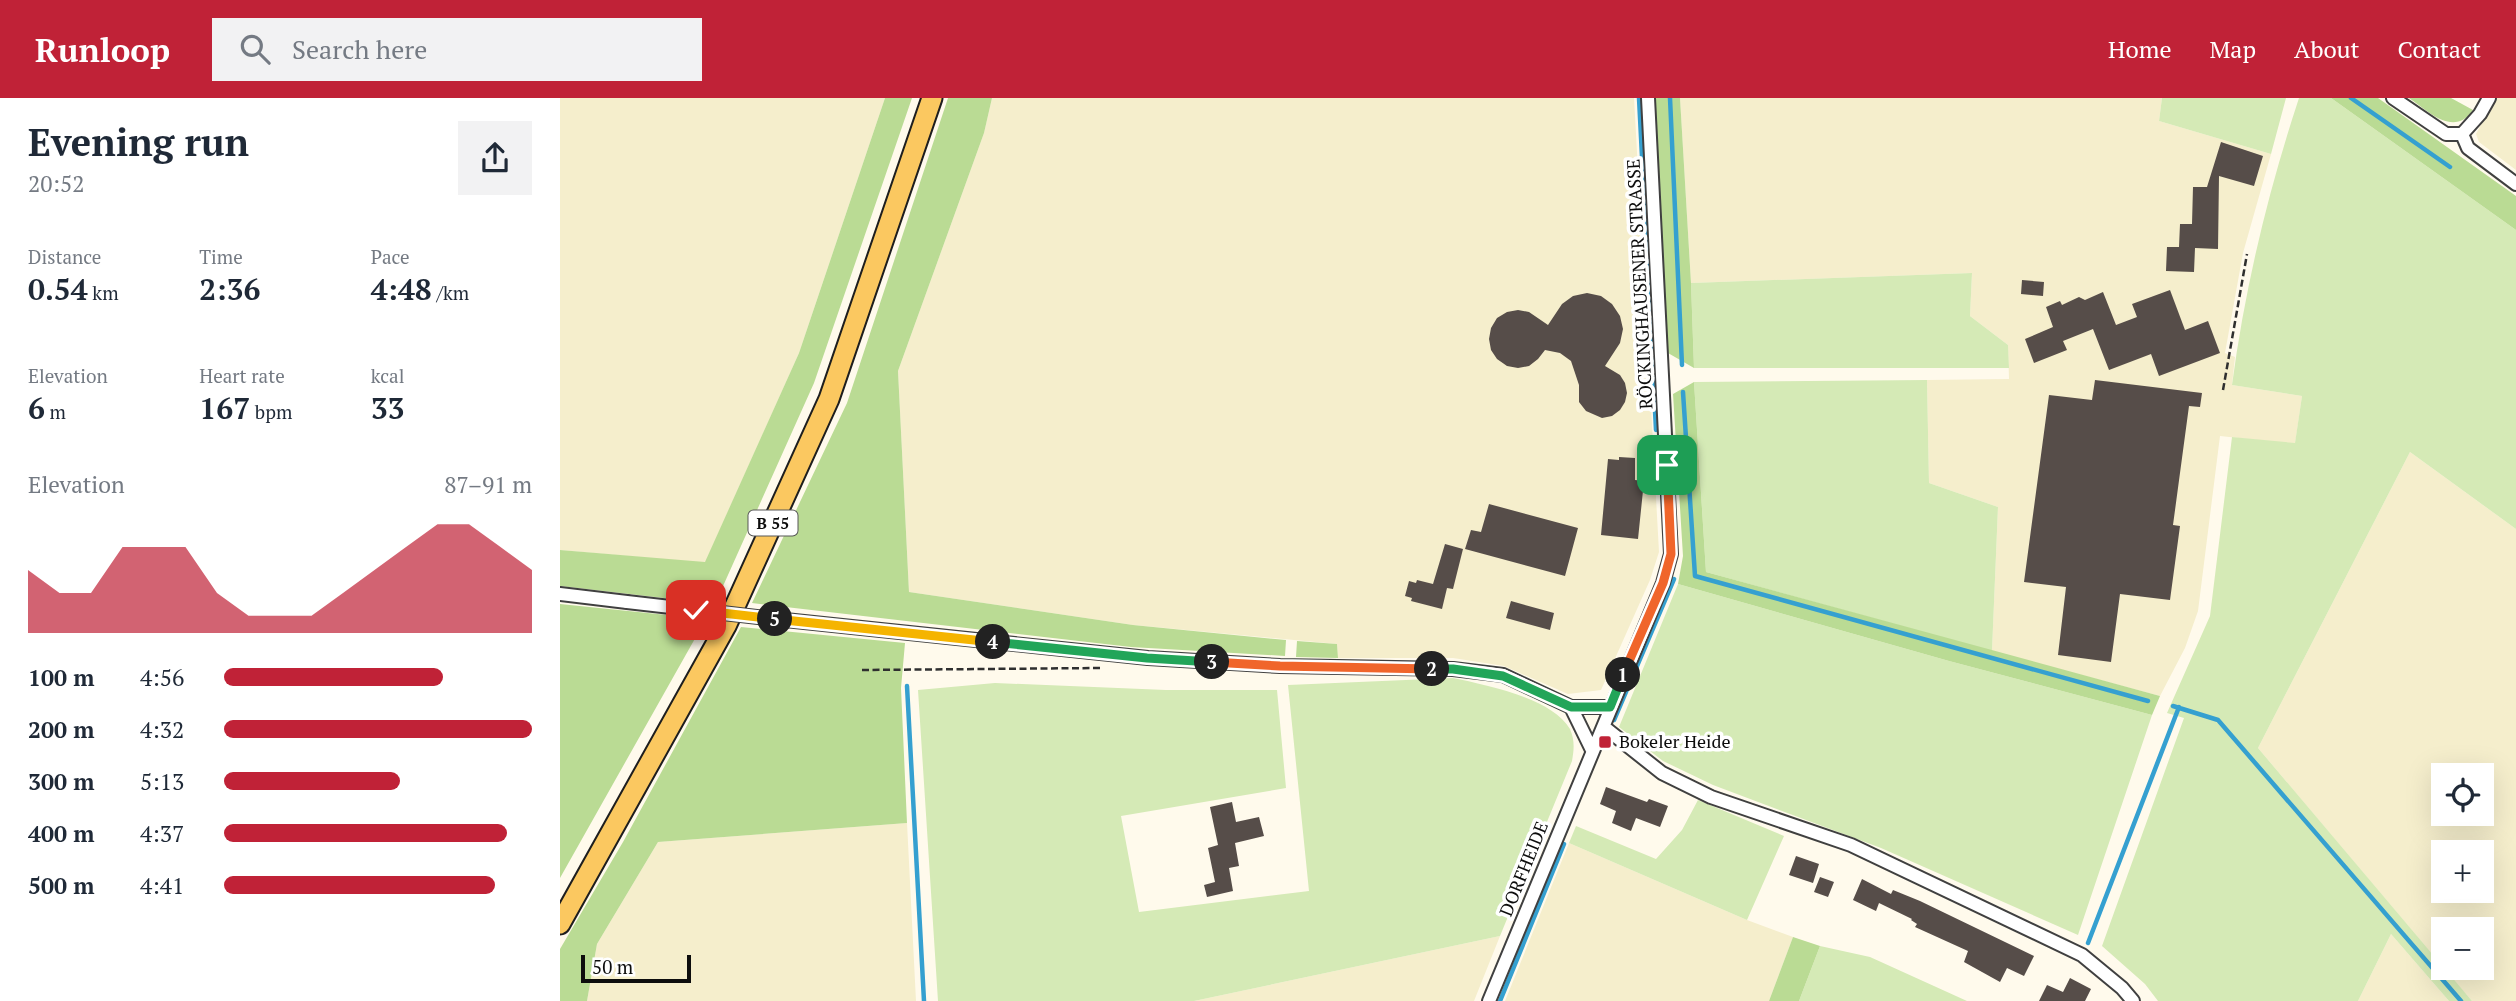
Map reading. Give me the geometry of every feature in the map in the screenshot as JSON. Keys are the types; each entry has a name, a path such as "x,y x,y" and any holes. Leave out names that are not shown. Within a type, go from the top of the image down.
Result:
{"main road":[{"name":"B 55","path":"560,924 726,626 829,399 932,98"}],"street":[{"name":"RÖCKINGHAUSENER STRASSE","path":"1592,750 1663,583 1671,554 1648,98"},
{"path":"2393,98 2446,134 2462,134 2480,114 2489,98"},
{"path":"2462,134 2468,148 2516,184"},
{"path":"560,594 1147,658 1280,666 1453,669 1503,676 1571,707 1610,707"},
{"path":"1571,707 1592,750"},
{"path":"1604,727 1662,773 1711,797 1851,845 2082,955 2122,988 2133,1001"},
{"name":"DORFHEIDE","path":"1489,1001 1592,750"}],"path":[{"path":"2223,390 2248,254"},
{"path":"862,670 1112,668"}],"shaded area":[{"path":"560,98 885,98 799,353 705,563 560,550"},
{"path":"992,98 1634,98 1659,552 1650,580 1601,690 1568,694 1504,666 1453,658 1338,658 1337,644 1133,625 909,592 898,371 984,133"},
{"path":"1680,98 2162,98 2159,121 2271,154 2243,253 2225,353 2235,357 2232,385 2302,396 2295,444 2220,436 2198,611 2185,648 2160,696 1992,651 1998,507 1929,483 1927,380 2009,379 2008,345 1970,316 1972,273 1691,283"},
{"path":"2495,98 2516,98 2516,170 2479,142 2476,134"},
{"path":"2410,452 2516,529 2516,1001 2472,1001 2454,980 2494,980 2494,917 2431,917 2431,953 2258,748"},
{"path":"907,823 916,1001 587,1001 597,944 658,842"},
{"path":"1569,843 1747,920 1793,937 1769,1001 1505,1001"},
{"path":"2391,934 2449,1001 2358,1001"},
{"path":"1500,936 1474,1001 1194,1001"}],"green space":[{"path":"885,98 912,98 814,383 715,604 560,586 560,550 705,562 799,353"},
{"path":"948,98 992,98 984,133 898,371 909,592 1133,625 1286,640 1285,656 1131,647 752,603 847,403"},
{"path":"1654,98 1680,98 1694,368 1668,353"},
{"path":"2162,98 2286,98 2271,154 2159,121"},
{"path":"2299,98 2331,98 2516,230 2516,529 2410,452 2258,748 2431,953 2431,980 2454,980 2472,1001 2449,1001 2391,934 2358,1001 2158,1001 2145,984 2102,946 2184,718 2167,713 2210,616 2232,437 2295,443 2302,396 2232,385 2259,240"},
{"path":"2331,98 2378,98 2516,196 2516,230"},
{"path":"2409,98 2451,98 2473,110 2458,122 2449,122 2433,115"},
{"path":"1972,273 1970,316 2008,345 2009,368 1694,368 1691,283"},
{"path":"1927,380 1929,483 1998,507 1992,651 1706,572 1694,382"},
{"path":"1694,382 1706,572 2160,696 2152,715 1678,584 1683,556 1673,394"},
{"path":"1678,584 2152,715 2078,935 1881,848 1713,785 1663,761 1619,727"},
{"path":"560,604 706,619 560,878"},
{"path":"741,627 905,643 901,688 907,823 658,842 597,944 587,1001 560,1001 560,949 623,842"},
{"path":"1297,641 1337,644 1338,658 1296,657"},
{"path":"1453,678 1500,689 1534,701 1561,718 1573,737 1572,761 1500,936 1194,1001 938,1001 918,690 995,683 1166,690 1277,690 1286,788 1121,816 1139,912 1309,891 1288,685"},
{"path":"1698,800 1784,836 1747,920 1569,843 1576,826 1656,859 1682,830"},
{"path":"1793,937 1820,946 1799,1001 1769,1001"},
{"path":"1820,946 1870,957 1967,1001 1799,1001"}],"building":[{"path":"2221,142 2263,156 2254,186 2219,176 2218,249 2195,248 2194,272 2166,271 2167,247 2179,247 2180,224 2192,224 2193,187 2207,187"},
{"path":"2022,280 2044,282 2043,296 2021,294"},
{"path":"2170,290 2185,330 2208,321 2220,353 2159,376 2151,354 2109,370 2093,329 2063,341 2067,350 2034,363 2025,339 2053,327 2046,307 2060,301 2062,305 2079,297 2085,300 2103,292 2116,325 2137,317 2132,304"},
{"path":"1587,293 1601,296 1612,304 1620,316 1623,329 1620,343 1605,366 1620,375 1625,383 1625,402 1612,416 1602,418 1586,411 1579,402 1579,385 1571,361 1560,353 1545,350 1529,366 1507,366 1497,359 1491,350 1489,339 1497,318 1507,312 1529,312 1548,325 1562,304 1573,296"},
{"path":"2095,380 2202,393 2200,407 2189,406 2173,525 2180,526 2170,600 2120,594 2111,662 2058,655 2066,587 2024,582 2049,395 2092,400"},
{"path":"1619,457 1635,458 1635,480 1644,481 1638,539 1601,535 1608,459 1619,460"},
{"path":"1489,504 1578,528 1565,576 1465,549 1471,530 1481,532"},
{"path":"1445,544 1463,549 1453,589 1447,588 1442,609 1411,601 1412,598 1405,596 1409,581 1433,584"},
{"path":"1511,601 1554,613 1550,630 1506,618"},
{"path":"1606,787 1647,802 1649,799 1668,806 1660,827 1636,818 1631,831 1612,823 1616,811 1600,804"},
{"path":"1232,802 1236,822 1259,817 1264,836 1235,843 1239,866 1229,868 1233,891 1207,897 1204,885 1215,882 1208,848 1218,845 1210,807"},
{"path":"1796,856 1819,864 1813,883 1789,875"},
{"path":"1820,877 1834,882 1828,897 1814,892"},
{"path":"1862,879 1891,894 1893,890 1920,901 2034,956 2024,976 2007,968 2000,982 1964,962 1968,951 1915,927 1917,924 1912,919 1879,903 1876,911 1853,900"},
{"path":"2070,978 2091,989 2085,1001 2039,1001 2047,985 2063,992"}],"waterway":[{"path":"1639,98 1656,430"},
{"path":"1670,98 1682,365"},
{"path":"2351,98 2450,167"},
{"path":"1683,392 1695,576 2148,701"},
{"path":"1614,720 1674,579"},
{"path":"907,686 924,1001"},
{"path":"2173,706 2218,720 2461,1001"},
{"path":"2088,943 2179,707"},
{"path":"1500,1001 1564,844"}],"place":[{"name":"Bokeler Heide","path":"1605,742"}],"route":[{"path":"696,610 1147,658 1280,666 1453,669 1503,676 1571,707 1610,707 1663,583 1671,554 1667,465"}]}
